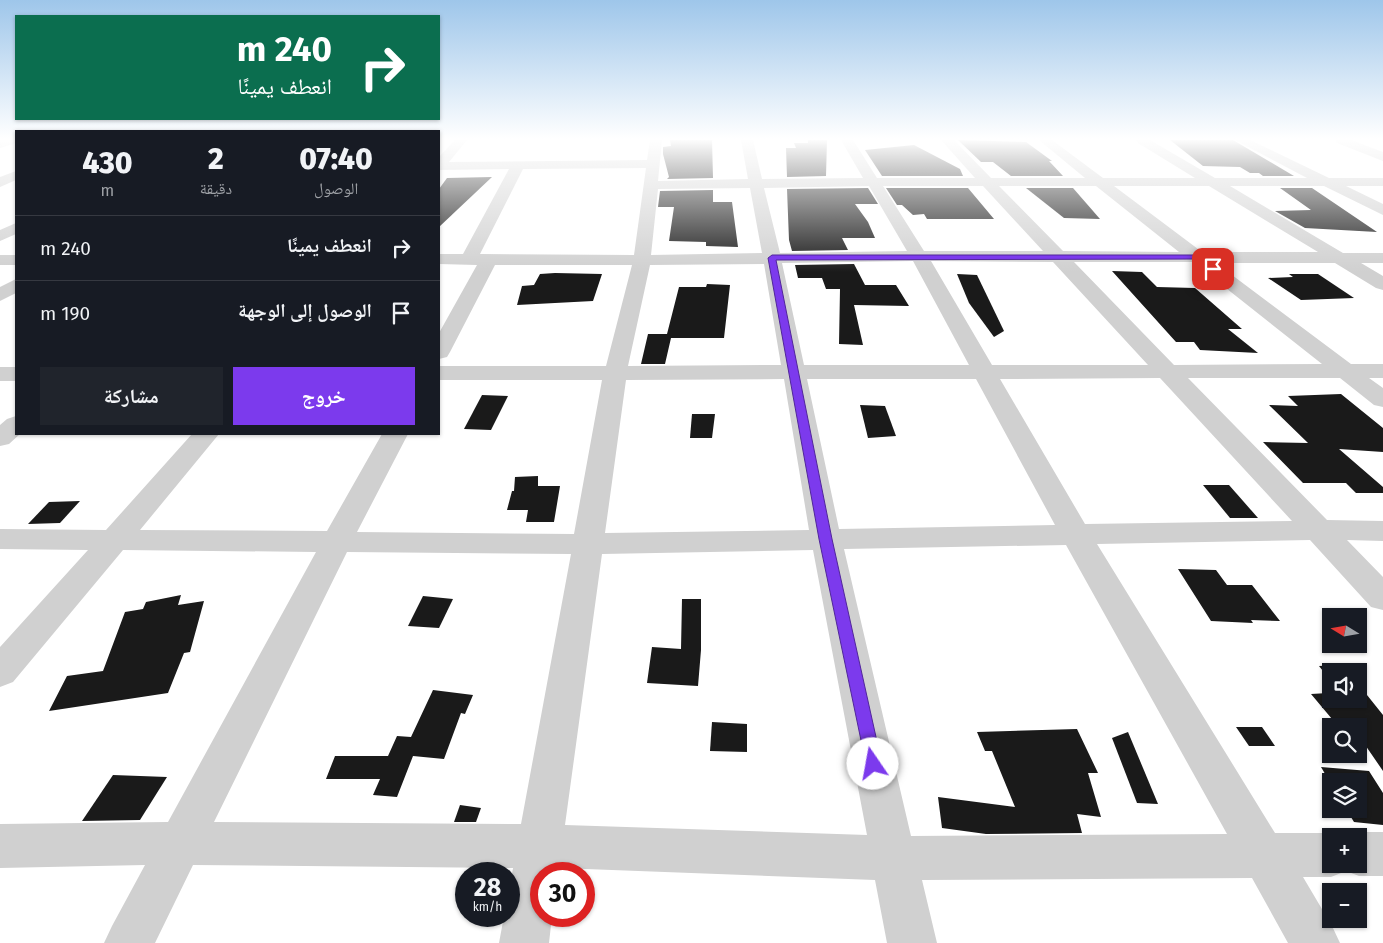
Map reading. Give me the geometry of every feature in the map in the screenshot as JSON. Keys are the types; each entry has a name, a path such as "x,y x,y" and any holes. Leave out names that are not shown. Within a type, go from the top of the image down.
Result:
{"street":[{"path":"469,259 508,184"},
{"path":"524,943 615,374 642,260 651,185 703,184"},
{"path":"756,184 826,539 912,943"},
{"path":"874,184 919,256 1076,535 1315,943"},
{"path":"989,184 1169,371 1383,598"},
{"path":"1103,184 1383,400"},
{"path":"1216,184 1383,284"},
{"path":"1330,184 1383,210"},
{"path":"0,236 15,228"},
{"path":"440,259 642,260 919,256 1383,258"},
{"path":"440,350 489,259"},
{"path":"0,260 15,260"},
{"path":"0,295 15,286"},
{"path":"440,373 1383,371"},
{"path":"0,374 15,374"},
{"path":"0,438 15,425"},
{"path":"0,672 205,435"},
{"path":"129,943 393,435"},
{"path":"0,539 588,544 1320,530 1383,531"},
{"path":"0,846 180,843 540,846 893,858 1322,855"},
{"path":"1367,854 1383,854"}],"building":[{"path":"443,184 485,184 440,226 440,188"},
{"path":"868,188 878,204 855,204 868,222 875,238 842,238 848,250 792,251 789,240 787,189"},
{"path":"886,188 968,188 994,219 927,219 924,214 913,215 902,205 897,205"},
{"path":"1026,188 1073,188 1100,219 1064,218"},
{"path":"1280,188 1312,188 1377,232 1305,228 1275,211 1311,210"},
{"path":"713,190 713,202 732,202 738,247 706,246 706,242 669,241 674,207 658,207 660,191"},
{"path":"854,264 865,285 896,285 909,306 854,305 863,345 839,344 840,289 826,289 822,278 798,278 795,265"},
{"path":"1112,271 1142,272 1157,287 1195,288 1242,329 1228,329 1258,353 1200,350 1194,342 1176,342"},
{"path":"540,274 602,274 593,301 517,305 522,286 534,285"},
{"path":"957,274 977,275 1004,331 994,337 969,303"},
{"path":"1289,274 1318,274 1354,298 1301,300 1268,278 1293,277"},
{"path":"707,284 730,285 724,338 671,338 665,364 641,364 648,334 667,334 679,287 706,287"},
{"path":"1341,394 1383,428 1383,452 1339,449 1383,487 1383,493 1356,493 1346,483 1303,483 1263,442 1308,443 1269,405 1298,406 1288,396"},
{"path":"482,395 508,396 491,430 464,429"},
{"path":"860,405 885,406 896,436 868,438"},
{"path":"692,414 715,414 712,438 690,438"},
{"path":"538,476 538,486 560,486 554,522 526,522 528,510 507,510 512,491 514,491 515,477"},
{"path":"1203,485 1229,485 1258,518 1230,518"},
{"path":"80,501 60,523 28,524 49,502"},
{"path":"1178,569 1216,570 1227,585 1252,585 1280,621 1251,620 1253,623 1211,621"},
{"path":"181,595 178,605 204,601 190,652 184,653 168,693 49,711 67,676 103,671 125,612 143,609 146,602"},
{"path":"423,596 453,599 439,628 408,626"},
{"path":"682,599 701,599 701,650 698,686 647,683 652,647 681,649"},
{"path":"433,690 473,695 465,714 461,713 444,759 413,756 397,797 373,795 380,779 326,779 335,756 388,756 397,736 411,737"},
{"path":"1322,693 1322,707 1311,694"},
{"path":"1367,695 1383,715 1383,771 1367,748 1367,718 1331,718 1323,708 1367,708"},
{"path":"712,722 747,724 747,752 710,751"},
{"path":"1236,727 1262,727 1275,746 1249,746"},
{"path":"1077,729 1098,773 1088,773 1101,817 1077,814 1082,833 986,834 942,828 938,797 1015,807 992,751 985,751 977,732"},
{"path":"1128,732 1158,804 1137,803 1112,738"},
{"path":"1321,767 1369,771 1383,793 1383,825 1354,822 1352,818 1367,818 1367,773 1325,773"},
{"path":"113,775 167,777 140,820 82,821"},
{"path":"460,805 481,808 476,822 454,822"}],"route":[{"path":"873,764 826,539 772,258 919,256 1198,257 1213,269"}]}
